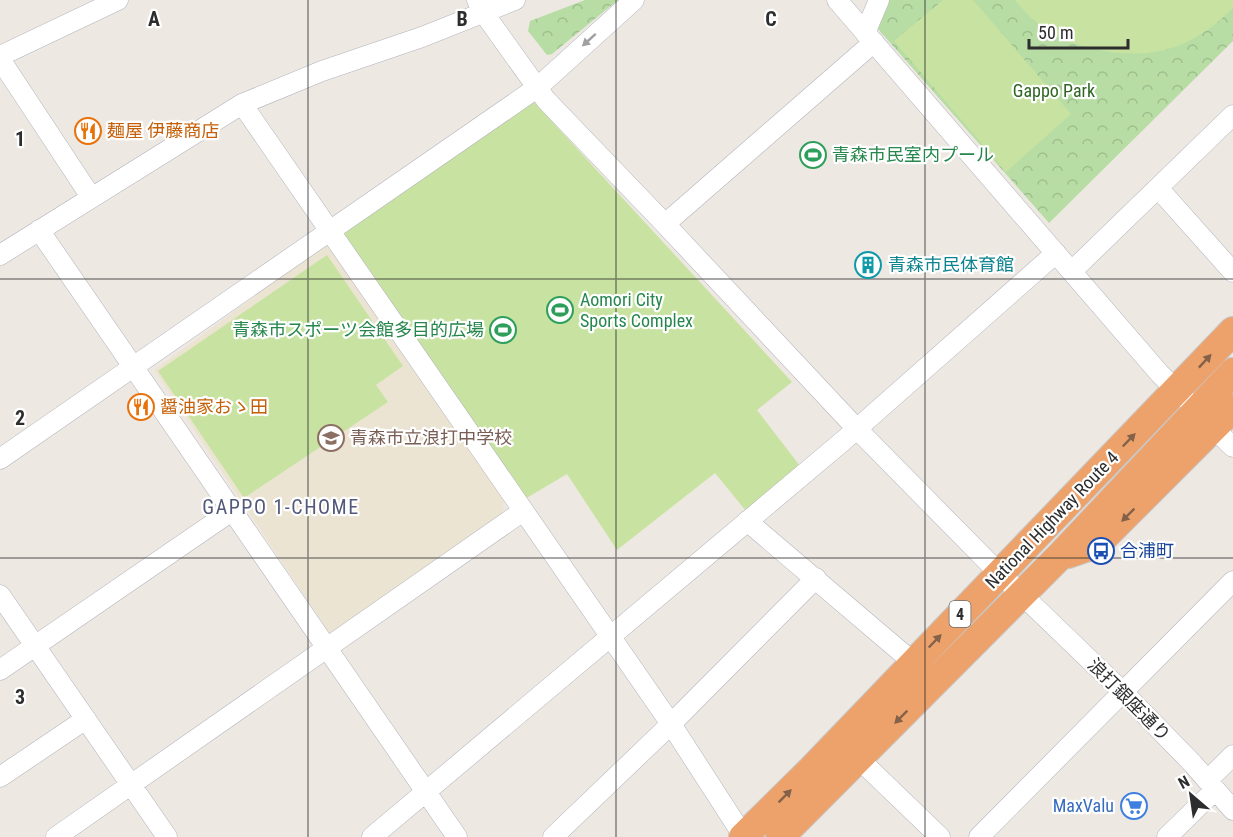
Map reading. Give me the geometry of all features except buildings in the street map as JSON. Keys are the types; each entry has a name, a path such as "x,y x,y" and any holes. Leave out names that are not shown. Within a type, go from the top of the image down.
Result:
{"highway":[{"name":"National Highway Route 4","path":"744,837 1233,331"},
{"path":"1214,429 1233,372"},
{"path":"1214,429 1233,408"},
{"name":"National Highway Route 4","path":"780,837 1060,556 1097,544 1214,429"}],"street":[{"path":"91,197 0,58 118,0"},
{"path":"0,255 242,104 322,71 422,37 480,6 515,0"},
{"path":"837,0 1176,391 1214,429"},
{"path":"665,224 870,38 879,0"},
{"path":"0,459 537,87 633,1"},
{"name":"浪打銀座通り","path":"480,6 546,100 857,429 1000,573 1123,692 1233,810"},
{"path":"242,104 671,724 744,837"},
{"path":"1072,271 1233,115"},
{"path":"1158,188 1233,272"},
{"path":"39,230 457,837"},
{"path":"372,837 857,429 1056,253"},
{"path":"0,670 233,510"},
{"path":"56,837 523,511"},
{"path":"747,521 914,663"},
{"path":"553,837 671,724 816,578"},
{"path":"979,837 1233,581"},
{"path":"0,595 167,837"},
{"path":"0,777 86,719"},
{"path":"1167,837 1211,785 1233,754"},
{"path":"859,759 940,837"}],"shaded area":[{"name":"青森市立浪打中学校","path":"328,243 504,499 503,513 341,632 331,636 154,370"}],"green space":[{"path":"585,0 618,0 552,54 547,55 528,31 530,21"},
{"name":"Gappo Park","path":"885,0 1233,0 1233,41 1049,223 878,29 878,18"},
{"path":"943,0 973,0 1071,114 1006,172 894,41"},
{"path":"1015,0 1233,0 1233,8 1201,34 1185,43 1150,53 1132,54 1091,48 1059,37 1040,25"},
{"name":"Aomori City Sports Complex","path":"533,101 792,382 757,410 800,466 746,511 715,473 617,550 567,474 525,499 343,239 346,230"},
{"path":"327,255 403,366 376,385 388,402 244,498 158,371"}],"place":[{"name":"麺屋 伊藤商店","path":"88,131"},
{"name":"青森市民室内プール","path":"813,155"},
{"name":"青森市民体育館","path":"868,265"},
{"name":"Aomori City Sports Complex","path":"560,310"},
{"name":"青森市スポーツ会館多目的広場","path":"503,330"},
{"name":"醤油家おゝ田","path":"141,407"},
{"name":"青森市立浪打中学校","path":"331,438"},
{"name":"合浦町","path":"1101,551"},
{"name":"MaxValu","path":"1134,806"}],"district":[{"name":"GAPPO 1-CHOME","path":"281,507"}]}
